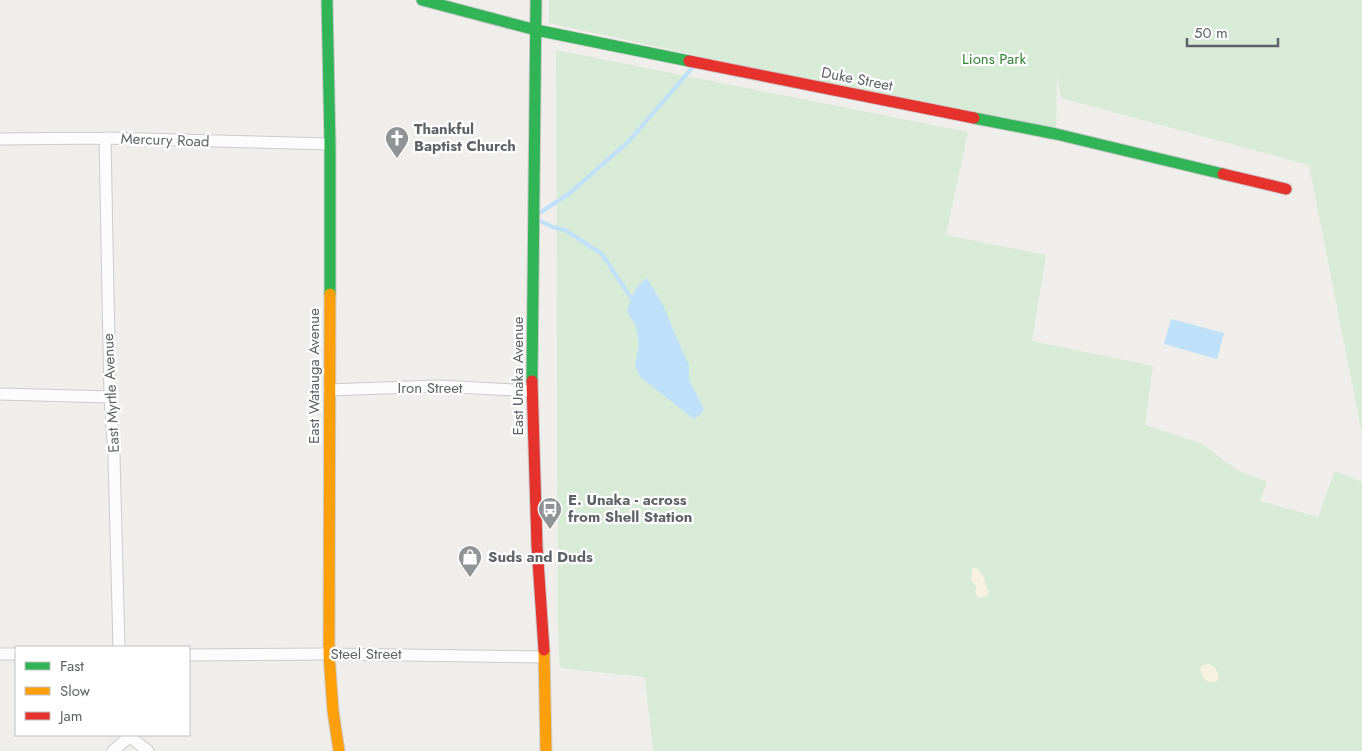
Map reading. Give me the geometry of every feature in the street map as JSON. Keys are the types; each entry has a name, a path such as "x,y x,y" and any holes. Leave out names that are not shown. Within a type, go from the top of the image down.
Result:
{"street":[{"name":"East Watauga Avenue","path":"327,0 330,144 329,654 333,711 339,751"},
{"name":"Duke Street","path":"422,0 536,30 1056,134 1286,189"},
{"name":"East Unaka Avenue","path":"536,0 532,391 536,546 544,657 546,751"},
{"name":"Mercury Road","path":"0,139 105,138 330,144"},
{"name":"East Myrtle Avenue","path":"105,138 110,397 114,456 119,646"},
{"name":"Iron Street","path":"329,390 436,386 532,391"},
{"path":"0,394 110,397"},
{"path":"0,654 15,654"},
{"name":"Steel Street","path":"190,655 329,654 544,657"},
{"path":"112,751 129,736 148,751"}],"green space":[{"name":"Lions Park","path":"549,0 1362,0 1362,434 1309,165 1061,98 1057,75 1056,134 549,23"},
{"path":"556,50 968,132 946,235 1046,255 1032,341 1153,366 1145,425 1202,444 1237,470 1267,482 1260,501 1318,517 1335,471 1362,482 1362,751 653,751 645,677 560,668 558,628"}],"sand":[{"path":"975,568 984,578 989,591 987,596 980,598 976,595 976,586 971,580 972,569"},
{"path":"1209,664 1217,670 1219,680 1215,682 1206,681 1200,668 1203,665"}],"water":[{"path":"647,278 662,303 689,366 689,380 704,409 694,419 640,377 635,366 639,344 636,326 627,312 636,289"},
{"path":"1171,319 1224,333 1217,359 1164,344"}],"waterway":[{"path":"538,214 570,193 629,141 692,68"},
{"path":"538,220 565,230 602,254 631,298"}],"traffic: fast":[{"path":"327,0 330,144 330,294"},
{"path":"422,0 536,30 689,61"},
{"path":"532,381 536,0"},
{"path":"974,118 1056,134 1223,174"}],"traffic: slow":[{"path":"330,294 329,654 333,711 339,751"},
{"path":"544,650 546,751"}],"traffic: jam":[{"path":"689,61 974,118"},
{"path":"1223,174 1286,189"},
{"path":"532,381 537,546 544,650"}],"place":[{"name":"Thankful Baptist Church","path":"397,159"},
{"name":"E. Unaka - across from Shell Station","path":"550,530"},
{"name":"Suds and Duds","path":"470,578"}]}
